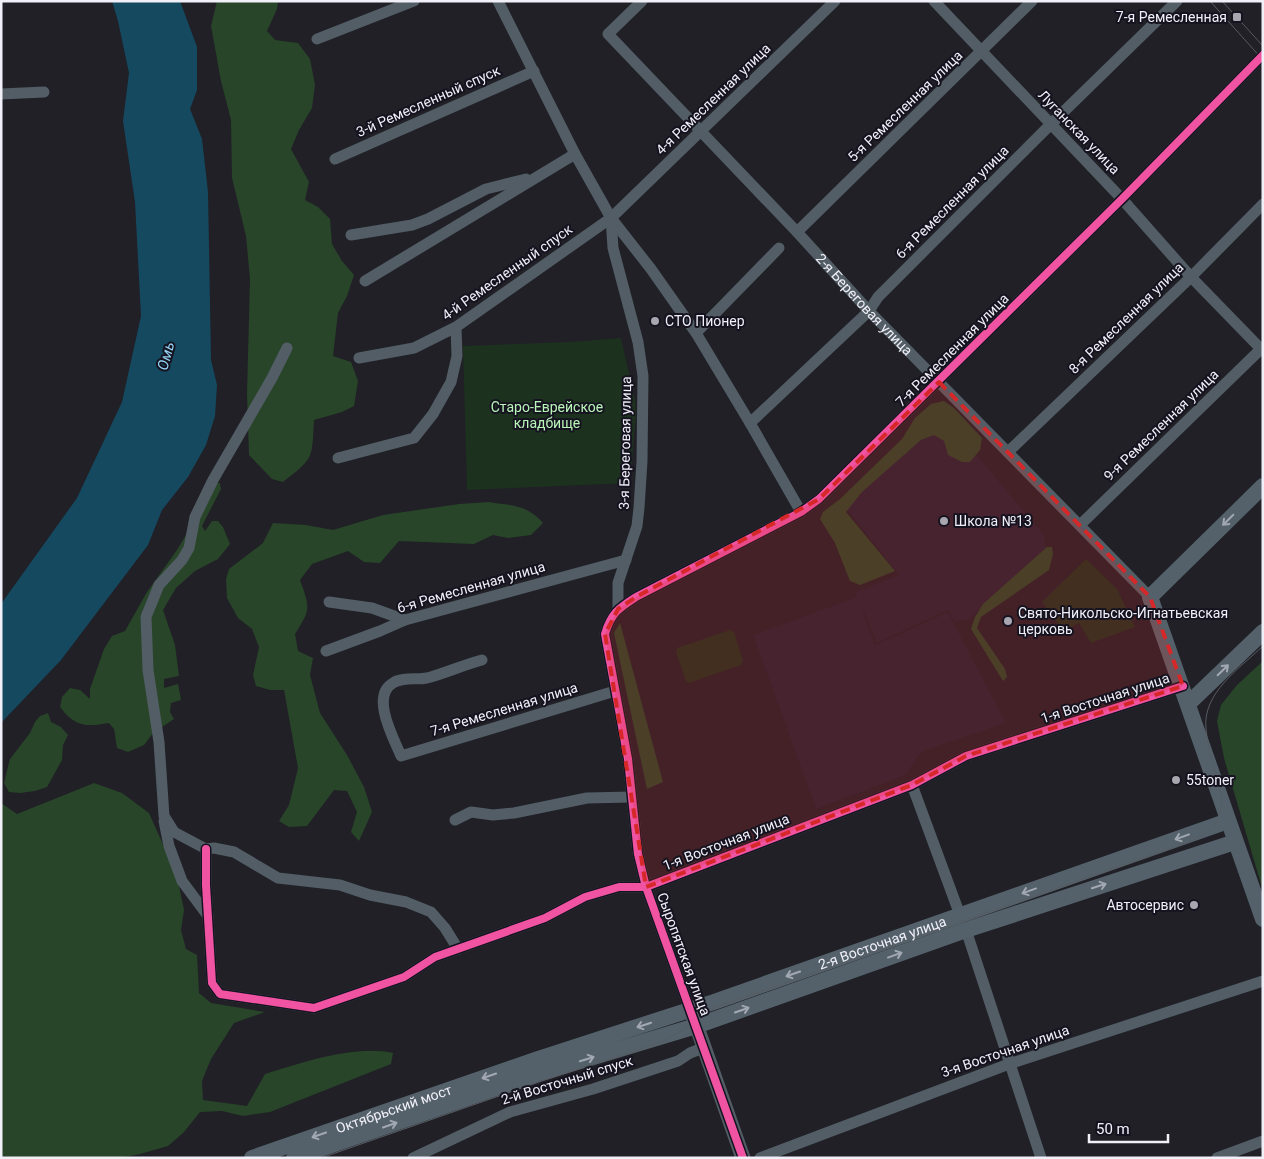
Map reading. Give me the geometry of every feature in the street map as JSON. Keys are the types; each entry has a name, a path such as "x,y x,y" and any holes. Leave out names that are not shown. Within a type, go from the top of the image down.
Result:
{"main road":[{"path":"1150,597 1263,486"},
{"name":"2-я Береговая улица","path":"1150,597 1183,686 1263,919"},
{"path":"1188,704 1263,632"},
{"name":"2-я Восточная улица","path":"538,1067 696,1026 1228,821"},
{"name":"2-я Восточная улица","path":"538,1067 690,1010 963,923 1235,842"},
{"name":"Октябрьский мост","path":"252,1158 538,1067"},
{"name":"Октябрьский мост","path":"294,1158 538,1067"}],"street":[{"path":"317,39 414,1"},
{"path":"498,1 534,71"},
{"name":"2-я Береговая улица","path":"642,1 608,34 797,232 869,311 1150,597"},
{"name":"4-я Ремесленная улица","path":"611,218 835,1"},
{"name":"Луганская улица","path":"934,1 1122,199 1190,277 1262,349"},
{"name":"5-я Ремесленная улица","path":"797,232 1032,1"},
{"name":"6-я Ремесленная улица","path":"750,424 869,311 878,297 1177,1"},
{"name":"7-я Ремесленная улица","path":"618,609 801,512 819,499 1122,199 1263,55"},
{"name":"3-я Береговая улица","path":"534,71 575,154 611,218 651,269 696,333 801,512"},
{"name":"3-й Ремесленный спуск","path":"335,159 534,71"},
{"path":"1,94 44,92"},
{"path":"365,281 575,154"},
{"path":"351,235 412,225 428,219 486,189 540,175"},
{"name":"8-я Ремесленная улица","path":"1008,452 1263,204"},
{"name":"3-я Береговая улица","path":"611,218 613,248 637,334 643,376 642,461 639,508 637,526 618,583 618,609"},
{"name":"4-й Ремесленный спуск","path":"359,358 414,348 456,327 611,218"},
{"path":"696,333 779,248"},
{"path":"338,458 414,438 433,414 451,382 457,356 456,327"},
{"path":"208,916 182,881 168,846 159,742 148,670 146,617 159,585 182,560 188,548 195,516 213,480 272,378 287,348"},
{"name":"9-я Ремесленная улица","path":"1080,525 1262,349"},
{"name":"6-я Ремесленная улица","path":"326,651 405,620 626,560"},
{"path":"329,602 372,608 405,620"},
{"name":"Сыропятская улица","path":"618,609 609,622 605,634 628,759 638,854 646,886 743,1158"},
{"name":"7-я Ремесленная улица","path":"482,660 425,678 395,682 387,687 384,695 384,716 401,756 615,692"},
{"name":"1-я Восточная улица","path":"208,916 212,983 220,994 314,1008 404,977 435,957 545,918 585,897 619,887 646,886 912,785 966,756 1183,686"},
{"path":"912,785 963,923 1041,1158"},
{"path":"455,820 471,812 494,815 514,813 587,798 631,797"},
{"path":"164,816 174,832 206,849 214,848 234,852 278,878 340,885 370,895 406,902 431,912 445,928 458,949"},
{"path":"206,849 208,916"},
{"name":"3-я Восточная улица","path":"760,1158 1009,1064 1263,982"},
{"name":"2-й Восточный спуск","path":"414,1158 510,1112 593,1089 678,1061 690,1053 703,1048"},
{"path":"1217,1158 1263,1141"}],"highlighted area":[{"path":"939,382 1150,597 1183,686 966,756 912,785 646,887 605,634 618,609 636,597 819,499"}],"shaded area":[{"path":"937,407 1044,535 1046,551 968,620 955,622 948,610 877,643 860,603 875,645 948,612 1006,723 925,750 918,756 906,775 816,809 753,635 857,597 855,592 899,575 845,507"}],"green space":[{"path":"217,1 278,1 277,9 267,31 275,40 298,43 310,59 315,85 312,108 299,130 291,149 309,182 305,200 318,207 330,219 332,244 342,261 354,275 347,296 338,313 333,356 351,362 358,381 354,406 342,412 314,420 313,443 309,457 301,468 283,482 272,479 249,455 247,394 250,279 246,236 232,178 231,120 221,81 211,26"},
{"name":"Старо-Еврейское кладбище","path":"621,338 635,400 636,415 630,483 467,490 463,346"},
{"path":"944,401 954,408 982,438 980,450 970,462 962,462 948,455 944,441 934,435 921,440 862,492 846,512 895,571 860,585 850,581 835,543 820,519 823,512 840,499 902,439 915,418 931,404"},
{"path":"217,483 220,483 221,489 202,526 205,531 212,521 218,521 223,527 230,544 218,559 195,571 176,588 163,610 175,645 179,676 164,679 164,688 178,684 181,700 171,703 170,712 174,719 153,733 144,745 128,752 117,748 114,729 109,723 81,724 65,714 60,707 62,697 70,688 80,690 90,699 90,689 104,649 112,636 125,631 147,592 177,550"},
{"path":"489,502 525,509 543,523 531,535 508,538 493,535 474,544 399,541 380,563 364,562 348,551 312,564 300,580 306,597 307,608 304,619 295,634 298,651 313,658 310,675 320,713 347,755 364,787 372,812 359,841 351,832 357,812 347,791 334,790 307,826 289,827 279,821 289,805 298,768 284,690 270,690 256,686 253,675 259,647 252,629 238,618 227,598 226,579 229,569 263,543 273,523 306,525 333,530 383,515 459,504"},
{"path":"1047,547 1052,547 1053,554 1049,570 981,617 977,628 1005,669 1007,677 1003,681 971,629 975,617 983,604"},
{"path":"1086,559 1117,589 1135,627 1091,643 1079,623 1063,631 1042,602"},
{"path":"620,623 663,782 647,789 614,633"},
{"path":"730,630 734,632 743,661 741,665 689,683 686,681 676,652 677,648"},
{"path":"1263,661 1263,891 1224,758 1217,721 1221,705 1237,685"},
{"path":"48,713 51,722 61,727 68,735 63,745 62,760 47,787 20,793 9,792 4,783 10,759 30,733 35,722 40,716"},
{"path":"94,783 122,793 149,813 177,876 184,910 181,930 186,949 197,955 199,993 211,1003 265,1012 234,1023 211,1059 202,1081 203,1100 247,1106 265,1074 328,1056 362,1051 378,1051 393,1053 391,1064 270,1112 243,1116 222,1111 200,1112 184,1132 168,1146 140,1154 120,1158 1,1157 1,803 17,814"}],"water":[{"name":"Омь","path":"112,1 180,1 197,47 197,90 190,109 202,139 208,192 211,360 217,385 215,416 206,445 188,477 162,510 148,545 61,660 1,723 1,604 77,498 122,402 141,316 135,202 123,121 129,73"}],"tram line":[{"path":"1210,1 1263,60"},
{"path":"1222,1 1263,46"},
{"path":"321,1158 542,1081 662,1042 716,1007 1192,841 1212,827 1221,810 1221,793 1210,753 1206,729 1206,716 1210,704 1224,682 1263,646"}],"cycle path":[{"path":"743,1158 646,887 638,854 628,759 605,634 610,621 620,608 636,597 801,512 819,499 1122,199 1263,55"},
{"path":"206,849 206,885 212,983 220,994 314,1008 404,977 435,957 545,918 585,897 619,887 646,887 912,785 966,756 1183,686"}],"place":[{"name":"7-я Ремесленная","path":"1237,17"},
{"name":"СТО Пионер","path":"655,321"},
{"name":"Школа №13","path":"944,521"},
{"name":"Свято-Никольско-Игнатьевская церковь","path":"1008,621"},
{"name":"55toner","path":"1176,780"},
{"name":"Автосервис","path":"1194,905"}]}
